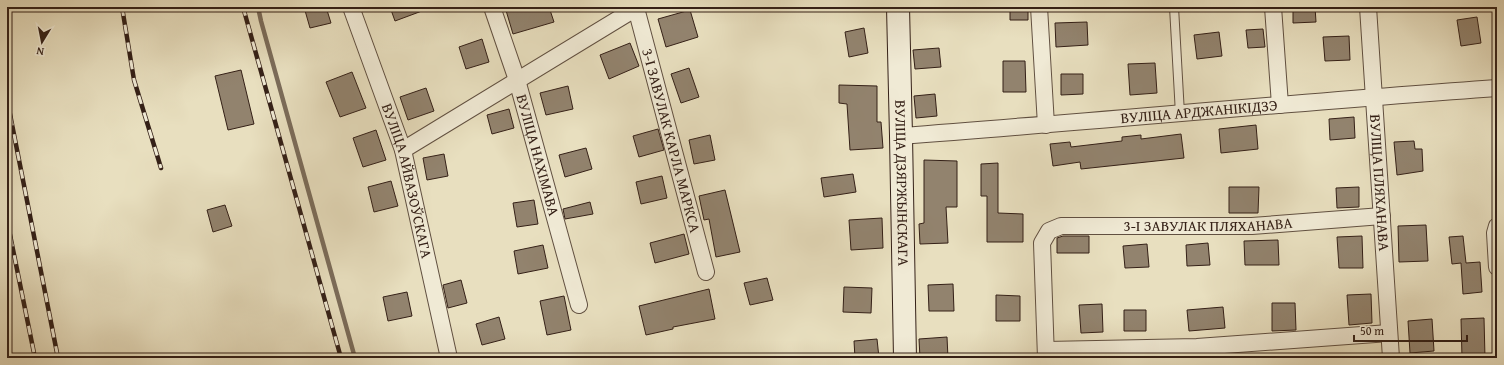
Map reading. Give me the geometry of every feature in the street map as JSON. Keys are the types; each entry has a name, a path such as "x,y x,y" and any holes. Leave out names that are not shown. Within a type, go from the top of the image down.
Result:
{"street":[{"name":"ВУЛІЦА АЙВАЗОЎСКАГА","path":"351,7 403,150 449,358"},
{"name":"ВУЛІЦА НАХІМАВА","path":"492,7 517,80 579,305"},
{"name":"ВУЛІЦА ДЗЯРЖЫНСКАГА","path":"898,7 905,358"},
{"path":"1039,7 1046,125"},
{"path":"1273,7 1280,105"},
{"name":"ВУЛІЦА ПЛЯХАНАВА","path":"1368,7 1391,358"},
{"path":"403,150 637,8"},
{"name":"3-І ЗАВУЛАК КАРЛА МАРКСА","path":"637,8 706,272"},
{"name":"ВУЛІЦА АРДЖАНІКІДЗЭ","path":"901,136 1180,114 1374,96 1497,88"},
{"name":"3-І ЗАВУЛАК ПЛЯХАНАВА","path":"1046,354 1042,243 1049,231 1061,226 1252,226 1382,216"},
{"path":"1497,226 1495,233 1497,267"},
{"path":"1046,354 1197,347 1389,333"}],"lane":[{"path":"1174,7 1180,114"}],"building":[{"path":"304,7 326,7 331,23 310,28"},
{"path":"390,7 430,7 430,8 395,21"},
{"path":"505,7 549,7 554,22 513,34"},
{"path":"1010,7 1028,7 1028,20 1010,20"},
{"path":"1293,7 1315,7 1316,22 1293,23"},
{"path":"690,10 698,37 666,47 658,19"},
{"path":"1477,17 1481,43 1461,46 1457,20"},
{"path":"1087,22 1088,45 1056,47 1055,23"},
{"path":"864,28 868,53 849,57 845,32"},
{"path":"1263,29 1265,47 1248,48 1246,30"},
{"path":"1219,32 1222,56 1197,59 1194,35"},
{"path":"1349,36 1350,60 1325,61 1323,37"},
{"path":"482,39 489,62 466,69 459,47"},
{"path":"630,43 639,66 609,79 600,55"},
{"path":"939,48 941,67 915,69 913,50"},
{"path":"1003,61 1025,61 1026,92 1003,92"},
{"path":"1155,63 1157,93 1130,95 1128,64"},
{"path":"689,68 699,97 681,103 671,74"},
{"path":"241,70 254,124 228,130 215,76"},
{"path":"352,72 366,108 340,117 326,82"},
{"path":"1061,74 1083,74 1083,94 1061,95"},
{"path":"839,85 877,86 877,122 881,122 883,148 850,150 847,104 839,103"},
{"path":"568,86 573,109 546,115 540,93"},
{"path":"426,88 434,111 408,120 400,97"},
{"path":"935,94 937,116 916,118 914,96"},
{"path":"509,109 514,128 492,134 487,115"},
{"path":"1354,117 1355,138 1330,140 1329,119"},
{"path":"1256,125 1258,149 1221,153 1219,129"},
{"path":"658,129 664,150 639,157 633,136"},
{"path":"376,130 386,160 363,167 353,138"},
{"path":"1181,134 1184,158 1081,169 1080,162 1053,166 1050,144 1070,142 1071,147 1122,141 1122,137 1141,135 1141,139"},
{"path":"710,135 715,160 694,164 689,140"},
{"path":"1414,141 1415,149 1422,149 1423,171 1397,175 1394,142"},
{"path":"586,148 592,169 565,177 559,155"},
{"path":"444,154 448,176 427,180 423,158"},
{"path":"924,160 957,161 957,207 946,207 948,243 920,244 919,224 924,223"},
{"path":"998,163 998,213 1023,214 1023,242 987,242 987,196 981,196 981,164"},
{"path":"853,174 856,192 824,197 821,178"},
{"path":"662,176 667,198 641,204 636,182"},
{"path":"391,181 398,206 374,212 368,187"},
{"path":"1229,187 1259,187 1258,213 1229,213"},
{"path":"1359,187 1359,207 1337,208 1336,188"},
{"path":"725,190 740,252 716,257 709,219 704,220 699,196"},
{"path":"534,200 538,224 517,227 513,203"},
{"path":"590,202 593,214 565,219 563,209"},
{"path":"225,205 232,226 213,232 207,210"},
{"path":"882,218 883,248 851,250 849,220"},
{"path":"1426,225 1428,261 1399,262 1398,226"},
{"path":"684,234 689,254 655,263 650,243"},
{"path":"1063,236 1089,236 1089,253 1057,253 1057,238"},
{"path":"1362,236 1363,268 1339,268 1337,237"},
{"path":"1463,236 1466,263 1480,262 1482,292 1463,294 1461,263 1452,264 1449,237"},
{"path":"1278,240 1279,265 1245,265 1244,241"},
{"path":"1208,243 1210,265 1187,266 1186,245"},
{"path":"1147,244 1149,267 1125,268 1123,246"},
{"path":"543,245 548,268 518,274 514,251"},
{"path":"767,278 773,300 750,305 744,283"},
{"path":"461,280 467,303 448,308 443,285"},
{"path":"953,284 954,311 929,311 928,285"},
{"path":"844,287 872,288 871,313 843,312"},
{"path":"709,289 715,319 673,327 673,329 646,335 639,306"},
{"path":"407,292 412,316 388,321 383,297"},
{"path":"1371,294 1372,323 1349,325 1347,295"},
{"path":"996,295 1020,296 1020,321 996,321"},
{"path":"564,296 571,330 547,335 540,301"},
{"path":"1272,303 1295,303 1296,330 1272,331"},
{"path":"1102,304 1103,332 1081,333 1079,305"},
{"path":"1223,307 1225,328 1189,331 1187,310"},
{"path":"1124,310 1146,310 1146,331 1124,331"},
{"path":"499,317 505,339 482,345 476,324"},
{"path":"1484,318 1485,358 1462,358 1461,319"},
{"path":"1432,319 1434,351 1410,353 1408,321"},
{"path":"947,337 948,358 920,358 919,339"},
{"path":"877,339 879,358 855,358 854,341"}],"waterway":[{"path":"258,7 355,358"}],"railway":[{"path":"122,7 134,80 161,168"},
{"path":"243,7 341,358"},
{"path":"7,99 58,358"},
{"path":"7,220 35,358"}]}
